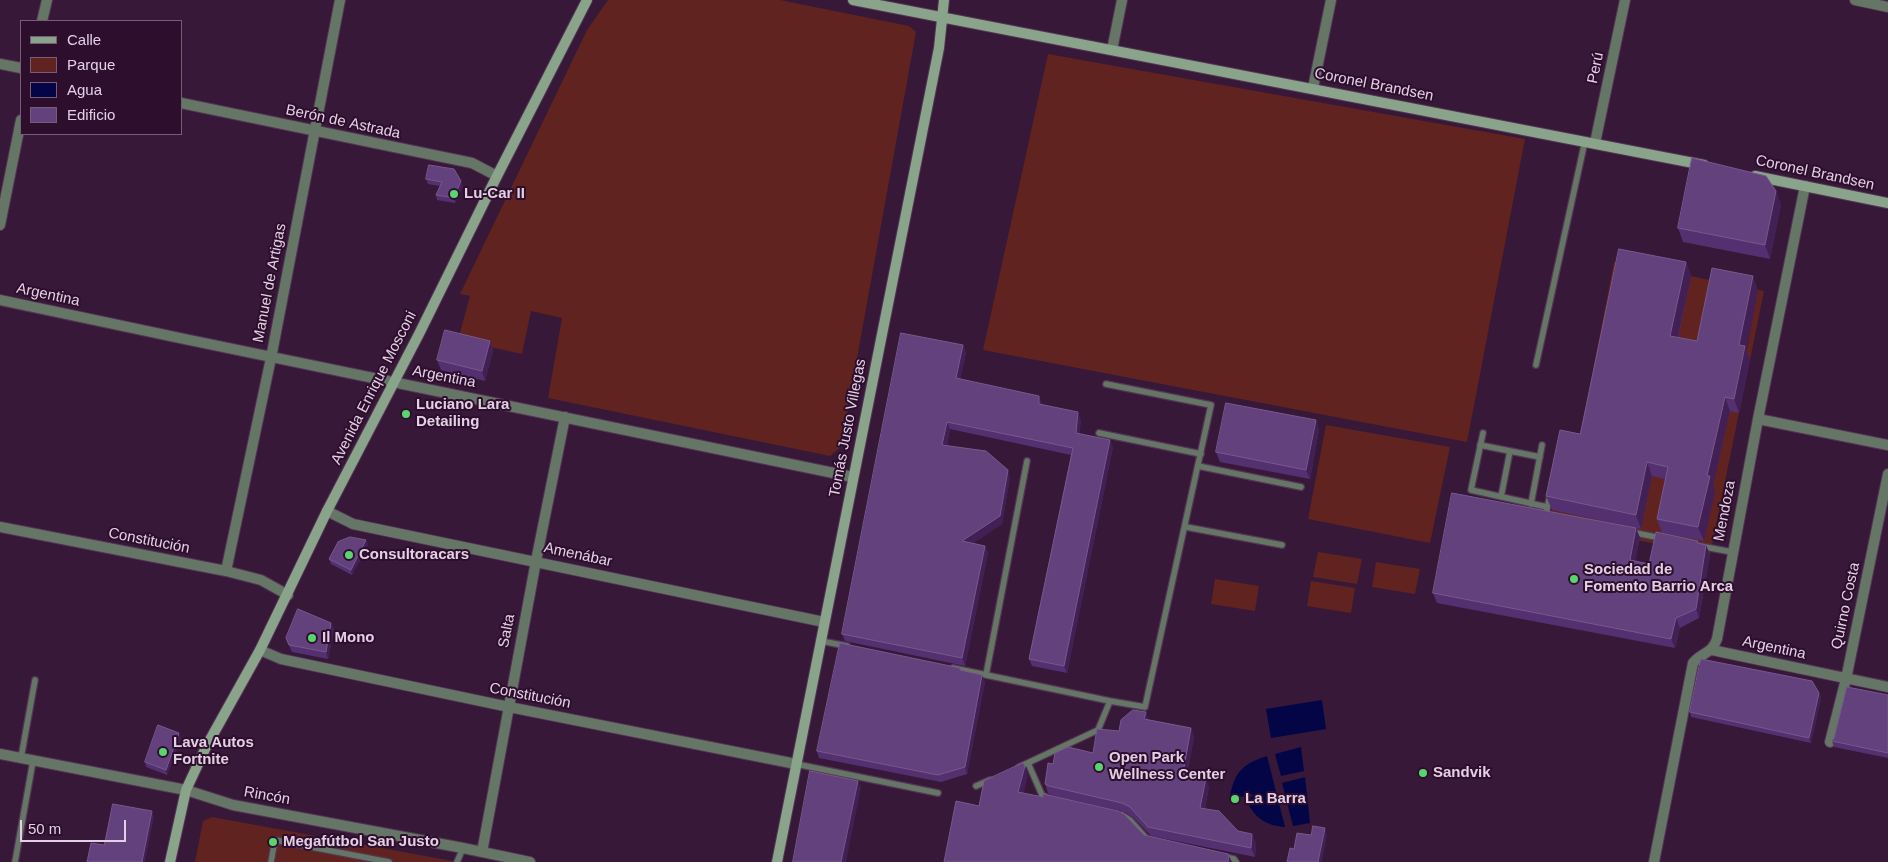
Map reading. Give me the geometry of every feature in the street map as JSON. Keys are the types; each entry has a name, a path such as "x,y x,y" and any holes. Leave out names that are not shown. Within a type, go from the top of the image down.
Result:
{"street":[{"path":"42,20 47,0"},
{"name":"Manuel de Artigas","path":"226,571 271,358 340,0"},
{"name":"Avenida Enrique Mosconi","path":"170,862 186,790 206,747 260,650 327,511 587,0"},
{"name":"Coronel Brandsen","path":"853,0 1719,168"},
{"name":"Tomás Justo Villegas","path":"777,862 937,58 944,0"},
{"path":"1112,50 1122,0"},
{"path":"1313,88 1332,0"},
{"name":"Perú","path":"1590,142 1626,0"},
{"path":"1855,0 1888,7"},
{"path":"0,64 20,68"},
{"name":"Berón de Astrada","path":"182,103 472,163 497,176"},
{"path":"0,225 20,125"},
{"name":"Coronel Brandsen","path":"1748,174 1888,203"},
{"name":"Mendoza","path":"1712,650 1717,639 1732,552 1805,186"},
{"name":"Argentina","path":"0,300 271,358 853,477"},
{"name":"Salta","path":"482,852 565,417"},
{"path":"1758,419 1888,445"},
{"name":"Quirno Costa","path":"1830,742 1846,680 1888,474"},
{"name":"Amenábar","path":"327,511 353,524 824,622"},
{"name":"Constitución","path":"0,527 226,571 261,580 288,595"},
{"name":"Constitución","path":"260,650 281,660 508,708 796,764"},
{"path":"1654,862 1693,663 1697,658 1712,650"},
{"name":"Argentina","path":"1712,650 1846,680 1888,687"},
{"name":"Rincón","path":"0,754 186,790 233,805 530,862"}],"lane":[{"path":"1536,365 1590,142"},
{"path":"948,667 1146,707 1211,405 1106,384"},
{"path":"1483,432 1471,490 1547,507"},
{"path":"1099,433 1201,454"},
{"path":"1480,444 1540,457"},
{"path":"1531,504 1542,444"},
{"path":"1501,497 1510,451"},
{"path":"986,675 1028,461"},
{"path":"1198,466 1301,487"},
{"path":"1551,488 1546,514 1554,516"},
{"path":"1186,528 1282,545"},
{"path":"1624,530 1668,539"},
{"path":"1696,545 1732,552"},
{"path":"821,641 853,647"},
{"path":"21,758 35,680"},
{"path":"1010,771 1098,730 1110,701"},
{"path":"15,862 33,761"},
{"path":"1028,763 1042,795 1060,802"},
{"path":"796,764 938,793"},
{"path":"976,786 993,778"},
{"path":"1114,814 1130,820 1149,840 1155,842"},
{"path":"271,862 276,840 389,862"},
{"path":"457,862 463,848"},
{"path":"1216,856 1234,859 1236,862"}],"green space":[{"path":"608,0 780,0 909,26 916,32 841,447 830,456 548,398 562,318 531,311 522,354 458,340 470,296 460,294 587,30"},
{"path":"1048,54 1525,139 1467,442 983,350"},
{"path":"1614,262 1624,264 1680,321 1691,276 1718,282 1746,353 1758,290 1764,291 1750,360 1724,355 1739,413 1710,555 1549,522 1552,508 1578,447","holes":["1728,418 1712,490 1715,491 1704,540 1687,536"]},
{"path":"1326,425 1450,447 1430,543 1308,519"},
{"path":"1318,552 1362,559 1357,584 1313,577"},
{"path":"1376,562 1420,569 1415,594 1372,587"},
{"path":"1215,579 1259,586 1255,611 1211,604"},
{"path":"1311,581 1355,588 1351,613 1307,606"},
{"name":"Megafútbol San Justo","path":"212,817 458,862 195,862 203,821"}],"water":[{"path":"1322,700 1326,729 1271,738 1266,709"},
{"path":"1301,747 1304,771 1281,776 1275,754"},
{"path":"1267,756 1285,827 1267,823 1253,812 1247,801 1253,795 1249,793 1242,797 1230,796 1232,787 1241,770 1252,762"},
{"path":"1305,777 1310,823 1293,826 1282,783"}],"building":[{"path":"1692,158 1766,176 1776,191 1765,245 1678,228"},
{"path":"429,165 454,169 461,181 454,198 436,195 442,182 426,179"},
{"path":"1619,249 1686,262 1670,336 1697,341 1712,268 1753,276 1739,345 1745,346 1734,399 1725,397 1707,476 1710,476 1698,527 1657,519 1668,467 1647,462 1636,515 1546,496 1560,430 1580,434"},
{"path":"445,330 490,341 482,371 437,360"},
{"path":"901,333 963,345 956,378 1039,396 1039,404 1078,412 1076,433 1110,440 1064,666 1029,659 1073,448 947,422 942,445 986,451 1008,470 1000,516 962,541 985,546 962,658 842,634"},
{"path":"1226,403 1316,420 1306,470 1216,452"},
{"name":"Sociedad de Fomento Barrio Arca","path":"1452,493 1636,528 1630,560 1649,564 1656,532 1698,541 1697,543 1706,545 1696,609 1676,618 1671,639 1433,593"},
{"name":"Consultoracars","path":"350,537 366,540 351,570 329,559 338,542"},
{"name":"Il Mono","path":"298,609 331,623 326,652 289,645 286,638"},
{"path":"840,643 960,668 960,670 982,675 965,767 938,775 817,751"},
{"path":"1701,659 1812,681 1819,693 1809,738 1690,712"},
{"path":"1847,687 1888,695 1888,753 1832,741"},
{"path":"1133,710 1146,712 1144,719 1191,728 1183,773 1206,778 1200,808 1219,811 1238,831 1252,834 1251,848 1148,827 1130,807 1122,803 1045,784 1048,763 1053,764 1055,753 1068,747 1093,753 1097,729 1119,731 1121,720"},
{"name":"Lava Autos Fortnite","path":"158,725 179,733 166,770 145,762"},
{"path":"1023,763 1025,766 1018,792 1043,797 1043,794 1118,811 1124,814 1144,835 1228,854 1228,862 944,862 956,801 979,806 984,781"},
{"path":"810,771 858,781 841,862 793,862"},
{"path":"113,804 152,811 142,862 87,862 91,843 104,845"},
{"path":"1313,826 1325,828 1318,862 1287,862 1290,848 1294,849 1297,833 1311,835"}],"place":[{"name":"Lu-Car II","path":"454,194"},
{"name":"Luciano Lara Detailing","path":"406,414"},
{"name":"Consultoracars","path":"349,555"},
{"name":"Sociedad de Fomento Barrio Arca","path":"1574,579"},
{"name":"Il Mono","path":"312,638"},
{"name":"Lava Autos Fortnite","path":"163,752"},
{"name":"Open Park Wellness Center","path":"1099,767"},
{"name":"Sandvik","path":"1423,773"},
{"name":"La Barra","path":"1235,799"},
{"name":"Megafútbol San Justo","path":"273,842"}]}
